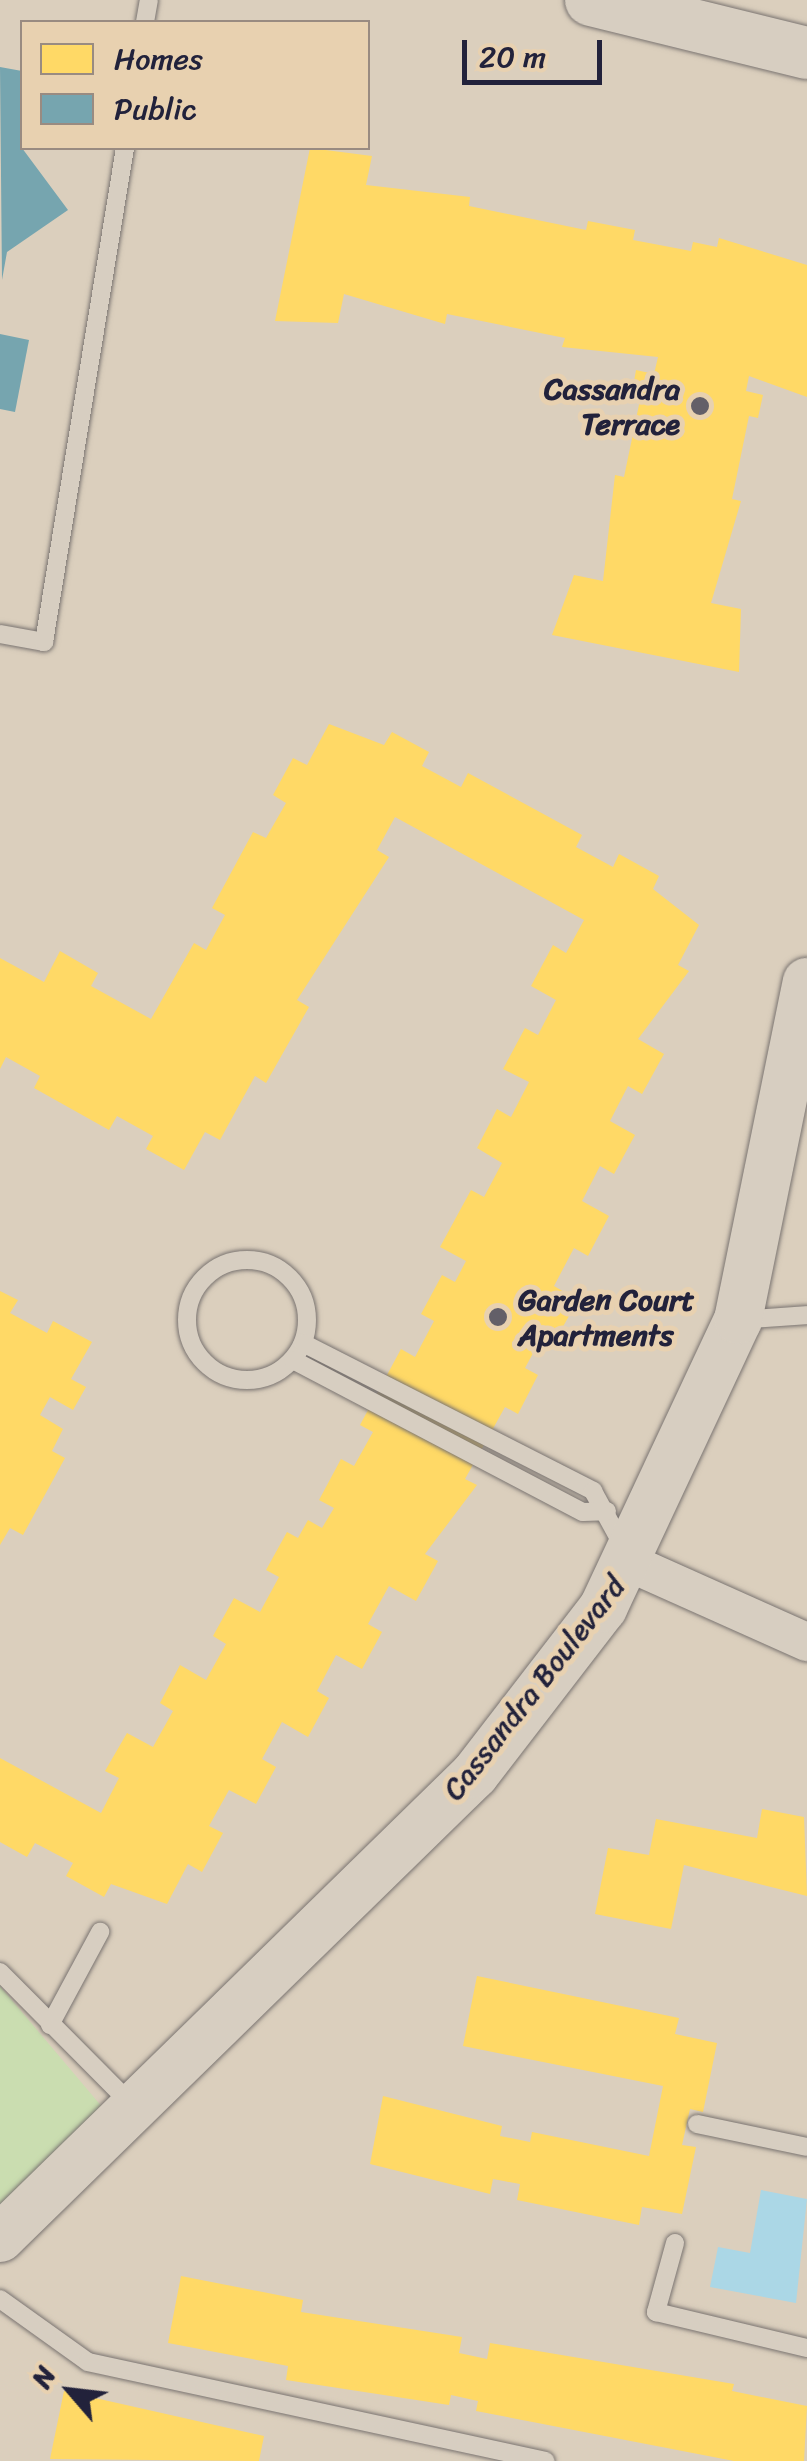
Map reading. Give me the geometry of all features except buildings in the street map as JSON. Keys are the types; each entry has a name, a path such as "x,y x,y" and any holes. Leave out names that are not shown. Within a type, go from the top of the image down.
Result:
{"main road":[{"path":"591,0 807,54"}],"street":[{"name":"Cassandra Boulevard","path":"0,2238 475,1774 630,1562 738,1320 806,989"},
{"path":"630,1562 807,1642"}],"lane":[{"path":"0,634 44,642 125,150"},
{"path":"234,1260 273,1265 300,1291 302,1342 293,1360 244,1380 210,1368 188,1335 192,1296 234,1260"},
{"path":"738,1320 807,1315"},
{"path":"302,1342 593,1491 607,1511 630,1562"},
{"path":"293,1360 582,1512 607,1511"},
{"path":"50,2025 100,1932"},
{"path":"0,1972 134,2107"},
{"path":"698,2124 807,2146"},
{"path":"675,2243 656,2312 807,2348"},
{"path":"0,2299 88,2362 545,2461"}],"green space":[{"path":"0,1986 103,2108 0,2213"}],"water":[{"path":"761,2190 807,2199 796,2303 710,2287 718,2247 750,2253"}],"place":[{"name":"Cassandra Terrace","path":"700,406"},
{"name":"Garden Court Apartments","path":"498,1317"}]}
